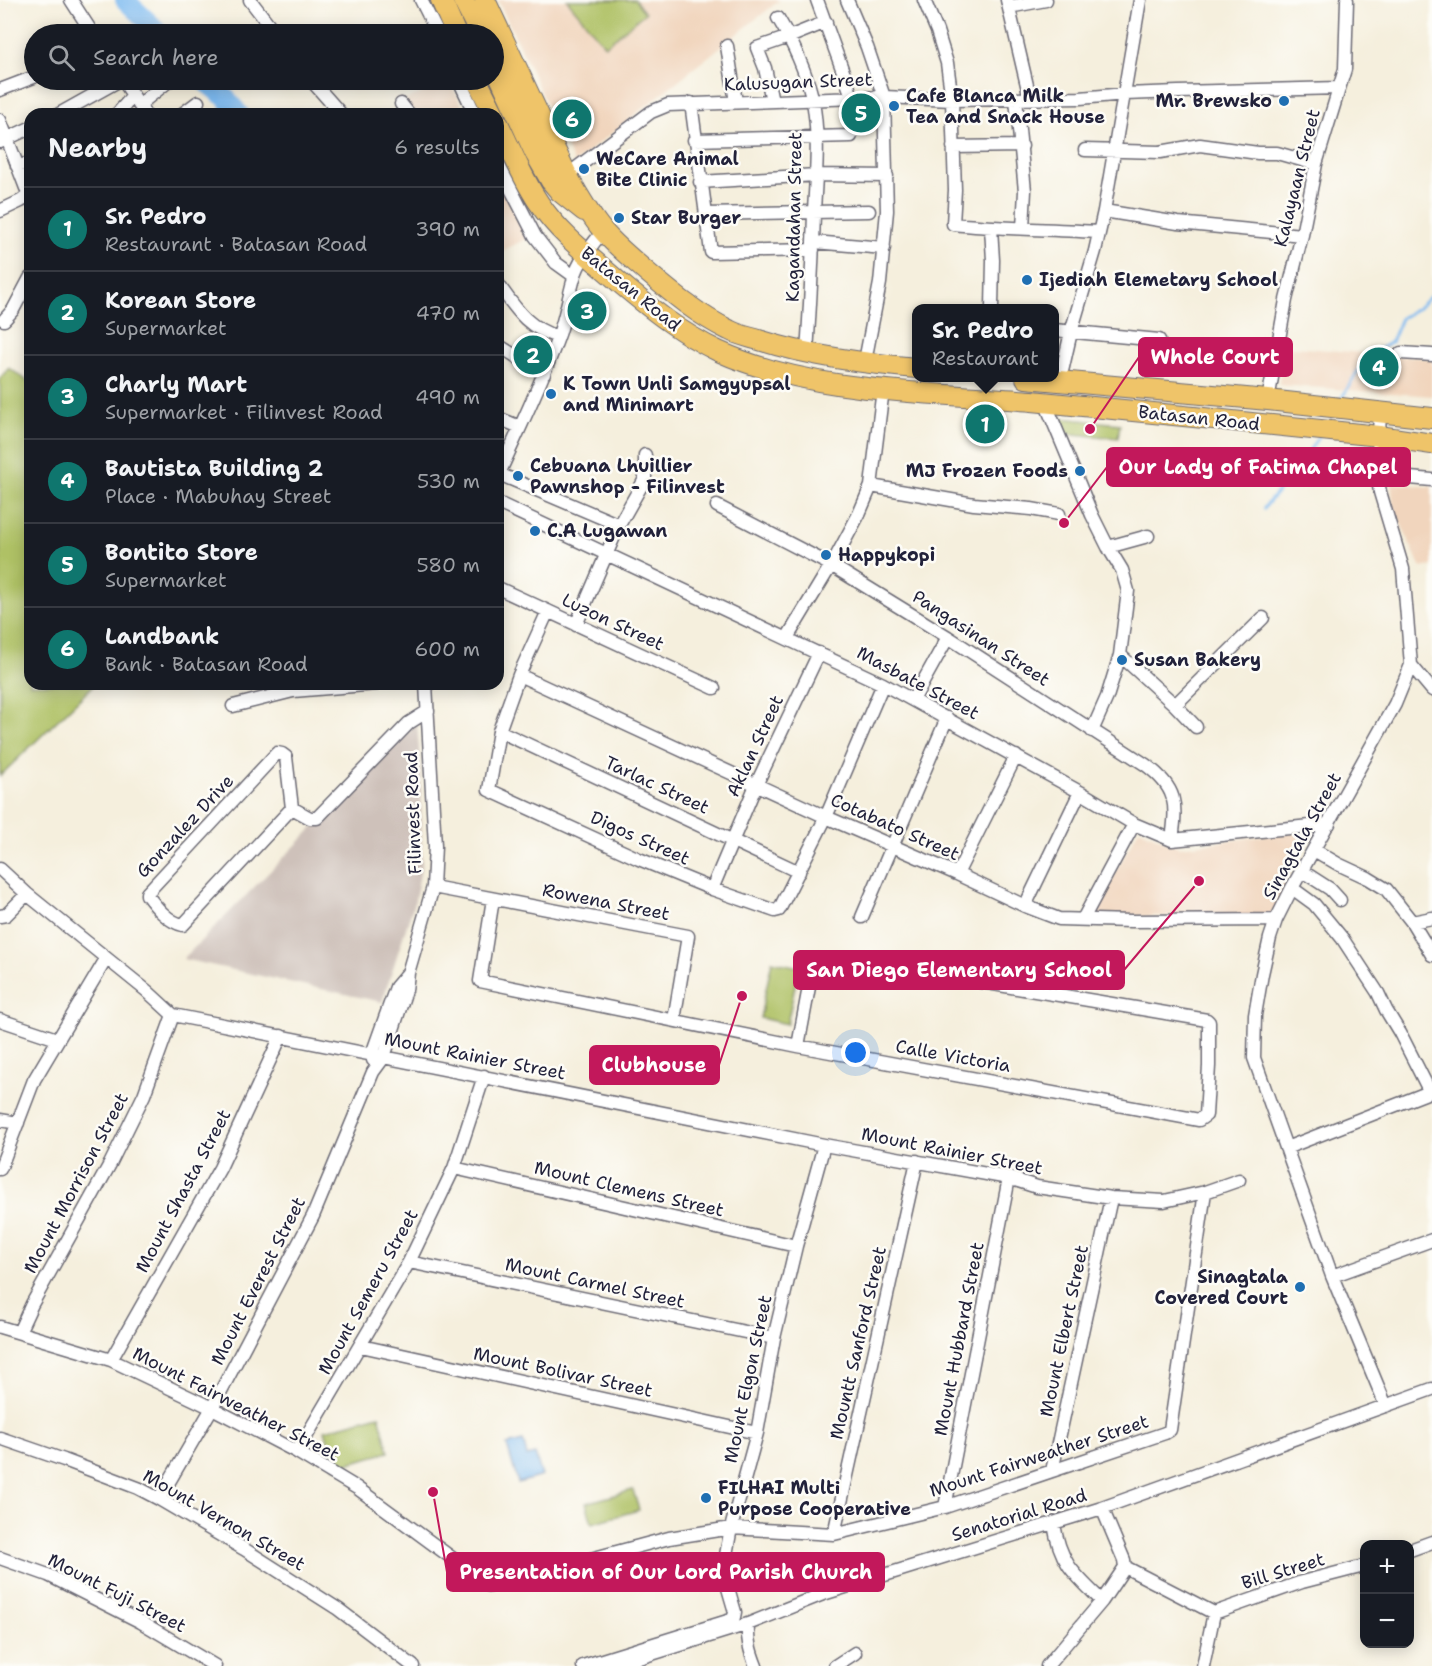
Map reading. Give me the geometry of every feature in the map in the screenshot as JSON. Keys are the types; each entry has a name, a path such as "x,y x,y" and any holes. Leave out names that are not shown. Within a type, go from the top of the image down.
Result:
{"main road":[{"path":"441,0 452,24"},
{"path":"463,0 475,24"},
{"name":"Batasan Road","path":"485,0 496,24"},
{"name":"Batasan Road","path":"504,41 567,175 598,225 623,251 681,301 731,331 777,346 807,353 912,368"},
{"path":"504,85 551,181 598,225"},
{"path":"482,90 491,108"},
{"name":"Batasan Road","path":"504,135 538,203 585,253 666,320 694,338 720,351 764,367 827,382 883,389 1045,402 1379,436 1432,444"},
{"name":"Batasan Road","path":"1060,380 1432,418"}],"street":[{"path":"71,0 87,24"},
{"path":"250,0 268,24"},
{"path":"421,0 433,24"},
{"path":"817,0 854,99"},
{"path":"847,0 867,47 884,97 887,211 880,283 865,362"},
{"path":"924,0 947,63 952,100 955,190 953,225 1099,232"},
{"path":"1030,99 1008,3 1046,0"},
{"path":"1060,380 1104,211 1140,0"},
{"name":"Kalayaan Street","path":"1268,400 1286,300 1316,164 1345,69 1347,0"},
{"name":"Kagandahan Street","path":"778,18 805,71 812,100 816,138 807,353"},
{"path":"772,101 765,68 757,48 789,38 826,22"},
{"path":"728,46 736,102"},
{"path":"0,90 24,81"},
{"name":"Kalusugan Street","path":"567,175 651,112 668,105 884,97 952,100 1080,98 1125,94 1339,88"},
{"path":"70,108 103,90"},
{"path":"129,90 139,105 158,90"},
{"path":"320,90 336,108"},
{"path":"464,90 472,108"},
{"path":"1016,99 1025,191 1023,228"},
{"path":"190,108 198,102"},
{"path":"691,103 694,140 711,252 813,246 884,248"},
{"path":"0,120 4,140 24,164"},
{"path":"694,140 851,136 855,123 884,121"},
{"path":"4,140 24,131"},
{"path":"1085,150 1160,152 1200,145 1258,153 1277,153 1316,164"},
{"path":"953,147 1022,146"},
{"path":"700,182 816,175 887,176"},
{"path":"504,176 534,236 556,263 574,276"},
{"path":"0,211 24,198"},
{"path":"705,214 869,211"},
{"path":"1104,211 1178,223 1302,235"},
{"path":"504,461 544,374 558,337 574,276 598,225"},
{"path":"991,228 992,304"},
{"path":"4,320 13,310 24,289"},
{"path":"504,292 525,320 544,333 558,337"},
{"path":"1059,331 1159,340"},
{"path":"504,349 544,374"},
{"path":"1401,353 1432,356"},
{"path":"787,638 831,565 859,514 871,486 883,389"},
{"path":"1045,402 1092,515 1122,570 1128,591 1120,655 1107,697 1092,730"},
{"name":"Sinagtala Street","path":"1380,413 1377,475 1403,569 1411,665 1395,704 1276,920 1264,965 1255,1015 1254,1058 1332,1276 1386,1406"},
{"path":"504,420 520,427"},
{"path":"576,625 619,525 645,479 645,455"},
{"path":"504,471 619,525"},
{"path":"1377,475 1432,480"},
{"path":"871,486 966,503 1059,514"},
{"name":"Masbate Street","path":"504,506 883,684 1016,756 1134,824 1172,840 1329,824"},
{"name":"Pangasinan Street","path":"717,506 831,565 948,637 1146,765 1168,786 1172,795 1176,813 1172,840"},
{"path":"1108,548 1148,536"},
{"name":"Luzon Street","path":"504,591 714,688"},
{"path":"499,730 519,675 548,611"},
{"path":"1175,705 1263,618"},
{"path":"913,700 948,637"},
{"name":"Aklan Street","path":"712,889 756,785 819,653"},
{"path":"1120,655 1196,727"},
{"path":"1411,665 1432,690"},
{"name":"Cotabato Street","path":"519,675 826,817 1059,919 1276,920"},
{"path":"799,872 826,817 883,684"},
{"path":"233,706 304,690"},
{"name":"Filinvest Road","path":"373,1072 406,990 408,973 433,886 435,846 426,690"},
{"path":"292,808 310,818 317,818 409,723 428,711"},
{"path":"862,917 947,718"},
{"name":"Digos Street","path":"499,730 489,790 639,859 712,889 775,911 779,910 799,872"},
{"name":"Tarlac Street","path":"499,730 799,872"},
{"name":"Gonzalez Drive","path":"277,753 286,758 292,808 183,925 180,926 170,920 147,895 277,753"},
{"path":"957,874 1016,756"},
{"path":"1025,906 1080,792"},
{"path":"1083,919 1134,824"},
{"path":"1314,850 1386,889 1412,922 1432,955"},
{"path":"0,869 173,1015"},
{"path":"1302,871 1326,885 1340,900"},
{"name":"Rowena Street","path":"433,886 688,936 675,1020"},
{"path":"1286,1148 1431,1092 1378,993 1342,938 1314,904 1292,888"},
{"path":"0,916 6,915 27,894"},
{"name":"Calle Victoria","path":"493,898 480,981 798,1046 1199,1120 1206,1115 1209,1066 1208,1020 958,978 818,967 812,971 798,1046"},
{"path":"1412,922 1432,918"},
{"path":"0,1169 34,1080 106,959"},
{"name":"Mount Rainier Street","path":"173,1015 824,1145 1009,1178 1037,1187 1111,1198 1164,1201 1205,1192 1239,1180"},
{"name":"Mount Morrison Street","path":"19,1332 32,1304 110,1164 139,1105 173,1015"},
{"path":"0,1020 57,1040"},
{"name":"Mount Shasta Street","path":"111,1360 220,1168 281,1036"},
{"name":"Mount Everest Street","path":"159,1499 212,1408 313,1216 373,1072"},
{"name":"Mount Semeru Street","path":"297,1452 409,1262 454,1168 484,1076"},
{"path":"0,1120 18,1123"},
{"name":"Mount Elgon Street","path":"583,1666 731,1620 734,1617 735,1612 723,1571 731,1528 757,1433 774,1338 796,1246 824,1145"},
{"name":"Mountt Sanford Street","path":"834,1534 917,1161"},
{"name":"Mount Clemens Street","path":"454,1168 796,1246"},
{"name":"Mount Hubbard Street","path":"945,1507 1009,1178"},
{"name":"Mount Fairweather Street","path":"0,1327 111,1360 297,1452 357,1488 490,1586 669,1538 731,1528 834,1534 945,1507 1165,1433 1170,1430 1205,1192"},
{"name":"Mount Elbert Street","path":"1052,1471 1111,1198"},
{"path":"1332,1276 1432,1240"},
{"name":"Mount Carmel Street","path":"409,1262 774,1338"},
{"name":"Mount Bolivar Street","path":"361,1346 757,1433"},
{"name":"Senatorial Road","path":"613,1666 748,1624 823,1594 1102,1508 1432,1389"},
{"name":"Mount Vernon Street","path":"0,1438 138,1488 159,1499 244,1549 338,1609 413,1666"},
{"path":"1047,1666 1102,1600 1125,1567 1102,1508"},
{"path":"1054,1524 1063,1558 1077,1577 1102,1600"},
{"path":"1414,1549 1432,1542"},
{"name":"Mount Fuji Street","path":"0,1558 48,1575 100,1601 141,1622 215,1666"},
{"path":"1125,1567 1214,1613 1203,1666"},
{"name":"Bill Street","path":"1214,1613 1302,1582 1360,1567"},
{"path":"748,1624 747,1638 756,1666"},
{"path":"835,1666 855,1653"}],"shaded area":[{"path":"498,0 780,0 574,163"},
{"path":"428,90 454,90 463,108 410,108 406,100"},
{"path":"504,190 528,238 504,250"},
{"path":"1282,346 1432,359 1432,396 1279,385"},
{"path":"1391,483 1432,487 1432,566 1421,568 1396,513"},
{"path":"417,723 421,775 422,863 415,900 382,1002 183,959"},
{"path":"1139,829 1179,847 1303,831 1275,916 1092,916"}],"green space":[{"path":"567,0 635,0 645,13 605,46"},
{"path":"9,368 24,379 24,690 89,690 0,776 0,378"},
{"path":"1061,418 1120,424 1118,438 1060,433"},
{"path":"772,961 799,967 787,1024 760,1018"},
{"path":"379,1415 389,1452 335,1467 325,1430"},
{"path":"633,1490 639,1510 592,1523 586,1503"}],"water":[{"path":"523,1441 527,1456 535,1454 542,1476 518,1483 507,1445"}],"waterway":[{"path":"125,0 150,24"},
{"path":"216,90 234,108"},
{"path":"1340,401 1366,357 1391,342 1401,318 1418,308 1432,295"},
{"path":"1264,508 1304,459 1318,437"}],"place":[{"name":"Mr. Brewsko","path":"1284,101"},
{"name":"Cafe Blanca Milk Tea and Snack House","path":"894,106"},
{"name":"Bontito Store","path":"861,113"},
{"name":"Landbank","path":"572,119"},
{"name":"WeCare Animal Bite Clinic","path":"584,169"},
{"name":"Star Burger","path":"619,218"},
{"name":"Ijediah Elemetary School","path":"1027,280"},
{"name":"Charly Mart","path":"587,311"},
{"name":"Korean Store","path":"533,355"},
{"name":"Bautista Building 2","path":"1379,367"},
{"name":"K Town Unli Samgyupsal and Minimart","path":"551,394"},
{"name":"Sr. Pedro","path":"985,424"},
{"name":"Whole Court","path":"1090,429"},
{"name":"MJ Frozen Foods","path":"1080,471"},
{"name":"Cebuana Lhuillier Pawnshop - Filinvest","path":"518,476"},
{"name":"Our Lady of Fatima Chapel","path":"1064,523"},
{"name":"C.A Lugawan","path":"535,531"},
{"name":"Happykopi","path":"826,555"},
{"name":"Susan Bakery","path":"1122,660"},
{"name":"San Diego Elementary School","path":"1199,881"},
{"name":"Clubhouse","path":"742,996"},
{"name":"Sinagtala Covered Court","path":"1300,1287"},
{"name":"Presentation of Our Lord Parish Church","path":"433,1492"},
{"name":"FILHAI Multi Purpose Cooperative","path":"706,1498"}]}
